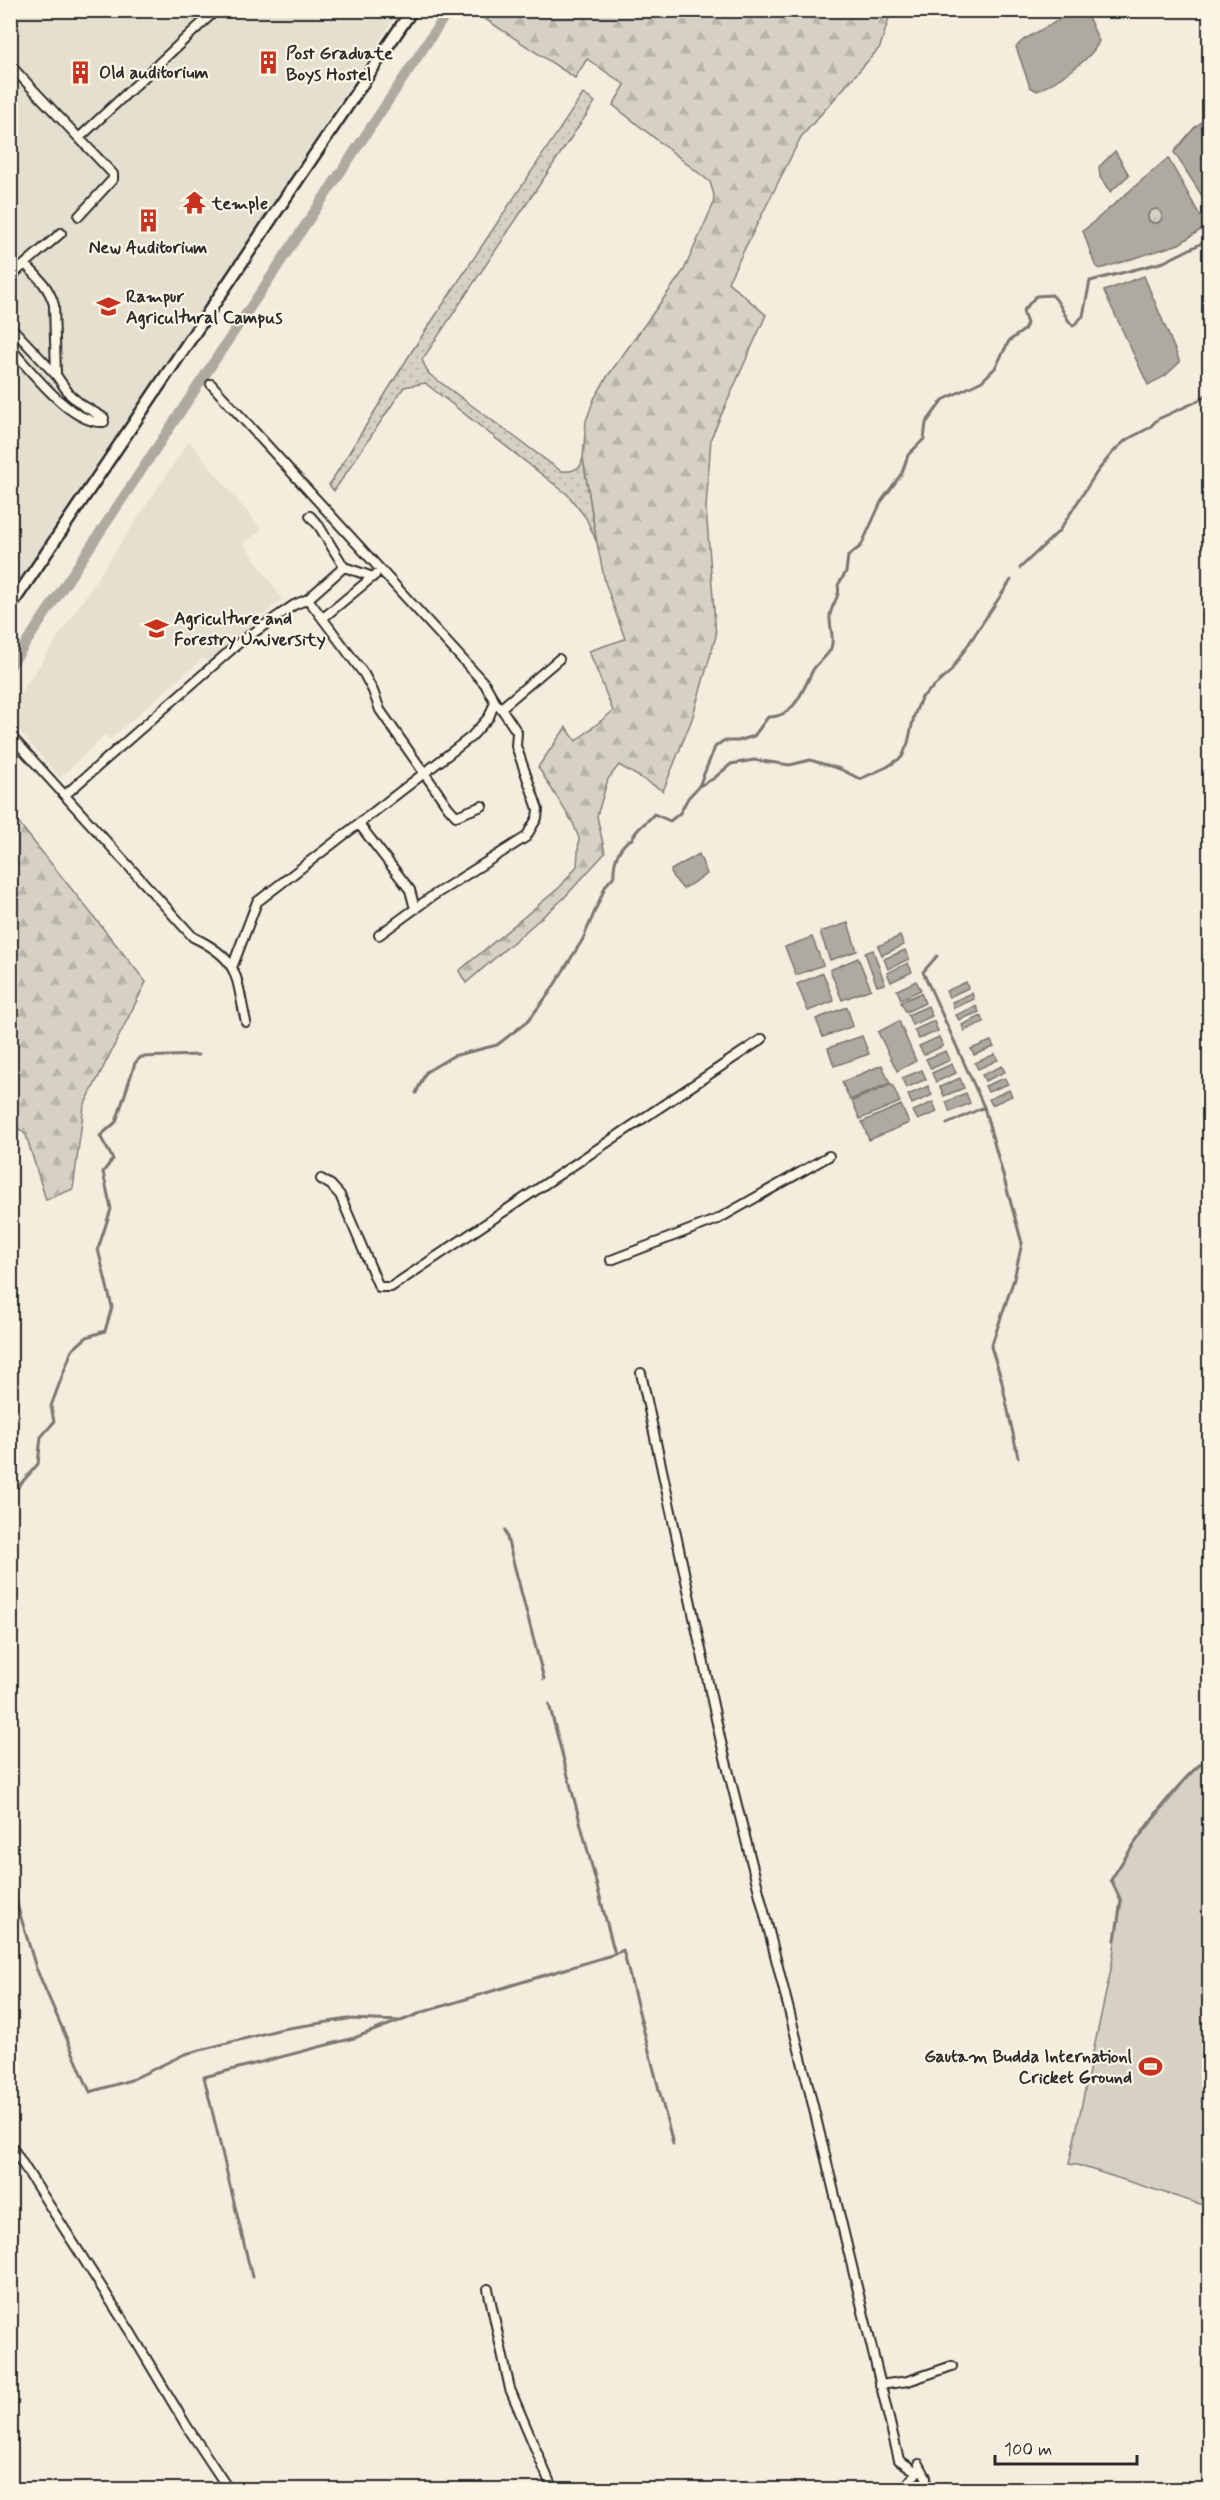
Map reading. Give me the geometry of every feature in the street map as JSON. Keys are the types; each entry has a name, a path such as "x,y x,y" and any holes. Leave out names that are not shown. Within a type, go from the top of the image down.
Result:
{"main road":[{"path":"10,607 412,10"}],"street":[{"path":"79,138 216,10"},
{"path":"10,65 110,169 113,179 79,216"},
{"path":"10,277 61,233"},
{"path":"25,264 44,282 54,305 56,375"},
{"path":"10,326 56,375 70,394 104,420 94,423 69,408 10,348"},
{"path":"211,384 485,684 517,732 516,746 538,809 537,818 526,837 379,935"},
{"path":"310,516 320,526 344,567 373,577"},
{"path":"65,795 240,642 294,605 308,600 344,567"},
{"path":"323,618 381,571"},
{"path":"308,600 364,674 380,710 456,816 482,806"},
{"path":"246,1022 233,965 257,902 483,726 498,705 560,659"},
{"path":"10,735 193,937 213,947 233,965"},
{"path":"359,824 410,890 415,909"},
{"path":"321,1179 331,1185 340,1196 379,1287 391,1287 762,1039"},
{"path":"610,1260 718,1219 829,1156"},
{"path":"641,1372 721,1742 806,2078 898,2460 917,2472 903,2490"},
{"path":"10,2144 229,2490"},
{"path":"488,2289 510,2389 554,2490"},
{"path":"880,2385 908,2381 952,2366"},
{"path":"919,2464 926,2477 927,2490"}],"shaded area":[{"name":"Rampur Agricultural Campus","path":"11,11 399,11 11,602"},
{"path":"1074,11 1082,11 1089,19 1099,41 1081,63 1037,91 1030,87 1016,47 1023,40"},
{"path":"1209,116 1209,198 1204,199 1174,152 1194,128"},
{"path":"1115,151 1129,175 1110,192 1100,177 1099,167"},
{"path":"1168,158 1202,219 1202,229 1179,244 1100,269 1095,265 1083,231","holes":["1157,209 1162,213 1162,219 1158,223 1148,220 1148,214 1152,210"]},
{"path":"1144,276 1180,362 1165,376 1148,385 1104,291"},
{"name":"Agriculture and Forestry University","path":"189,441 262,530 244,543 282,599 209,663 203,658 110,739 105,735 60,778 11,721 11,708"},
{"path":"699,854 707,874 683,889 672,876 671,870"},
{"path":"848,923 857,951 830,960 820,932"},
{"path":"900,936 904,945 882,955 878,946"},
{"path":"812,937 823,965 796,975 785,947"},
{"path":"873,950 885,984 877,986 865,953"},
{"path":"905,950 909,959 888,969 884,959"},
{"path":"858,958 871,989 842,1000 830,970"},
{"path":"908,963 912,972 891,982 887,973"},
{"path":"823,973 834,1001 808,1011 797,984"},
{"path":"916,981 921,990 901,999 897,990"},
{"path":"966,982 968,988 949,997 946,991"},
{"path":"921,993 925,1003 906,1012 901,1002"},
{"path":"972,993 974,999 954,1008 952,1002"},
{"path":"928,1006 932,1016 912,1025 908,1015"},
{"path":"976,1006 979,1012 959,1020 956,1015"},
{"path":"847,1007 853,1026 823,1037 816,1019"},
{"path":"981,1016 984,1022 964,1031 962,1025"},
{"path":"899,1021 916,1061 897,1071 878,1032"},
{"path":"934,1021 938,1031 919,1039 914,1030"},
{"path":"862,1036 869,1054 834,1066 828,1048"},
{"path":"939,1037 943,1046 924,1055 919,1046"},
{"path":"991,1041 994,1047 974,1055 971,1049"},
{"path":"946,1051 950,1060 931,1069 926,1059"},
{"path":"995,1054 998,1060 978,1069 975,1063"},
{"path":"952,1064 956,1073 936,1082 932,1073"},
{"path":"882,1065 890,1083 850,1100 842,1082"},
{"path":"1002,1066 1005,1072 985,1081 982,1075"},
{"path":"922,1070 926,1079 906,1088 902,1078"},
{"path":"960,1078 964,1088 944,1096 940,1087"},
{"path":"1005,1078 1008,1084 988,1092 985,1086"},
{"path":"892,1084 900,1102 860,1119 852,1101"},
{"path":"928,1086 932,1095 912,1104 908,1095"},
{"path":"1009,1090 1012,1096 992,1105 989,1099"},
{"path":"966,1093 970,1103 950,1112 946,1102"},
{"path":"933,1102 937,1112 918,1120 913,1111"},
{"path":"901,1105 909,1123 869,1140 862,1122"}],"green space":[{"path":"483,10 955,11 890,15 880,47 801,137 728,282 766,315 711,438 706,508 716,636 692,719 663,791 619,765 608,779 597,816 605,853 563,899 466,983 459,971 560,887 577,866 579,838 573,823 538,767 566,727 576,741 613,711 589,651 625,639 605,582 597,543 583,458 586,421 594,399 607,377 684,270 713,205 714,195 710,182 613,105 625,85 587,59 575,78 479,15"},
{"path":"583,94 595,102 422,360 429,374 561,471 571,471 580,467 583,458 597,543 586,518 568,495 425,383 404,387 334,491 329,485 412,351"},
{"path":"1152,209 1158,209 1162,216 1158,223 1152,223 1148,219 1148,213"},
{"path":"10,812 146,982 84,1106 73,1189 46,1200 26,1135 11,1122"},
{"name":"Gautam Budda Internationl Cricket Ground","path":"1209,1757 1209,2207 1069,2164 1111,1969 1121,1901 1111,1880 1132,1847 1197,1766"}],"waterway":[{"path":"10,667 449,10"},
{"path":"416,1093 426,1072 453,1056 497,1045 528,1021 550,992 583,939 606,885 614,876 620,849 654,814 670,821 680,813 688,798 699,786 715,747 723,741 738,741 754,736 768,717 785,713 797,701 815,667 831,648 831,612 838,593 838,585 846,572 848,556 861,546 881,502 902,473 908,455 924,439 926,423 943,400 982,381 995,368 1009,341 1024,330 1027,324 1023,311 1036,296 1052,295 1073,326 1083,316 1090,281 1164,262 1210,239"},
{"path":"1020,568 1059,531 1097,472 1113,452 1126,440 1149,428 1158,419 1198,401 1210,392"},
{"path":"699,786 713,779 731,764 754,760 790,765 810,760 840,769 860,779 887,767 902,757 921,698 950,672 1011,580"},
{"path":"937,956 923,972 984,1107 1022,1243 1014,1279 991,1347 1001,1378 1018,1457"},
{"path":"10,1496 38,1464 41,1437 54,1422 51,1406 72,1350 87,1337 105,1331 112,1307 98,1249 111,1209 103,1172 113,1159 100,1136 116,1122 135,1063 141,1057 198,1055"},
{"path":"947,1124 984,1107"},
{"path":"505,1530 544,1679"},
{"path":"10,1872 36,1968 90,2092 131,2080 185,2054 282,2029 348,2019 401,2021 423,2012 615,1954 549,1704"},
{"path":"1115,1940 1121,1901 1111,1880 1143,1831 1170,1797 1183,1781 1210,1757"},
{"path":"615,1954 623,1950 673,2144"},
{"path":"252,2277 204,2077 354,2038 399,2021"}],"place":[{"name":"Post Graduate Boys Hostel","path":"268,63"},
{"name":"Old auditorium","path":"81,72"},
{"name":"temple","path":"194,203"},
{"name":"New Auditorium","path":"148,221"},
{"name":"Rampur Agricultural Campus","path":"108,306"},
{"name":"Agriculture and Forestry University","path":"156,628"},
{"name":"Gautam Budda Internationl Cricket Ground","path":"1150,2066"}]}
